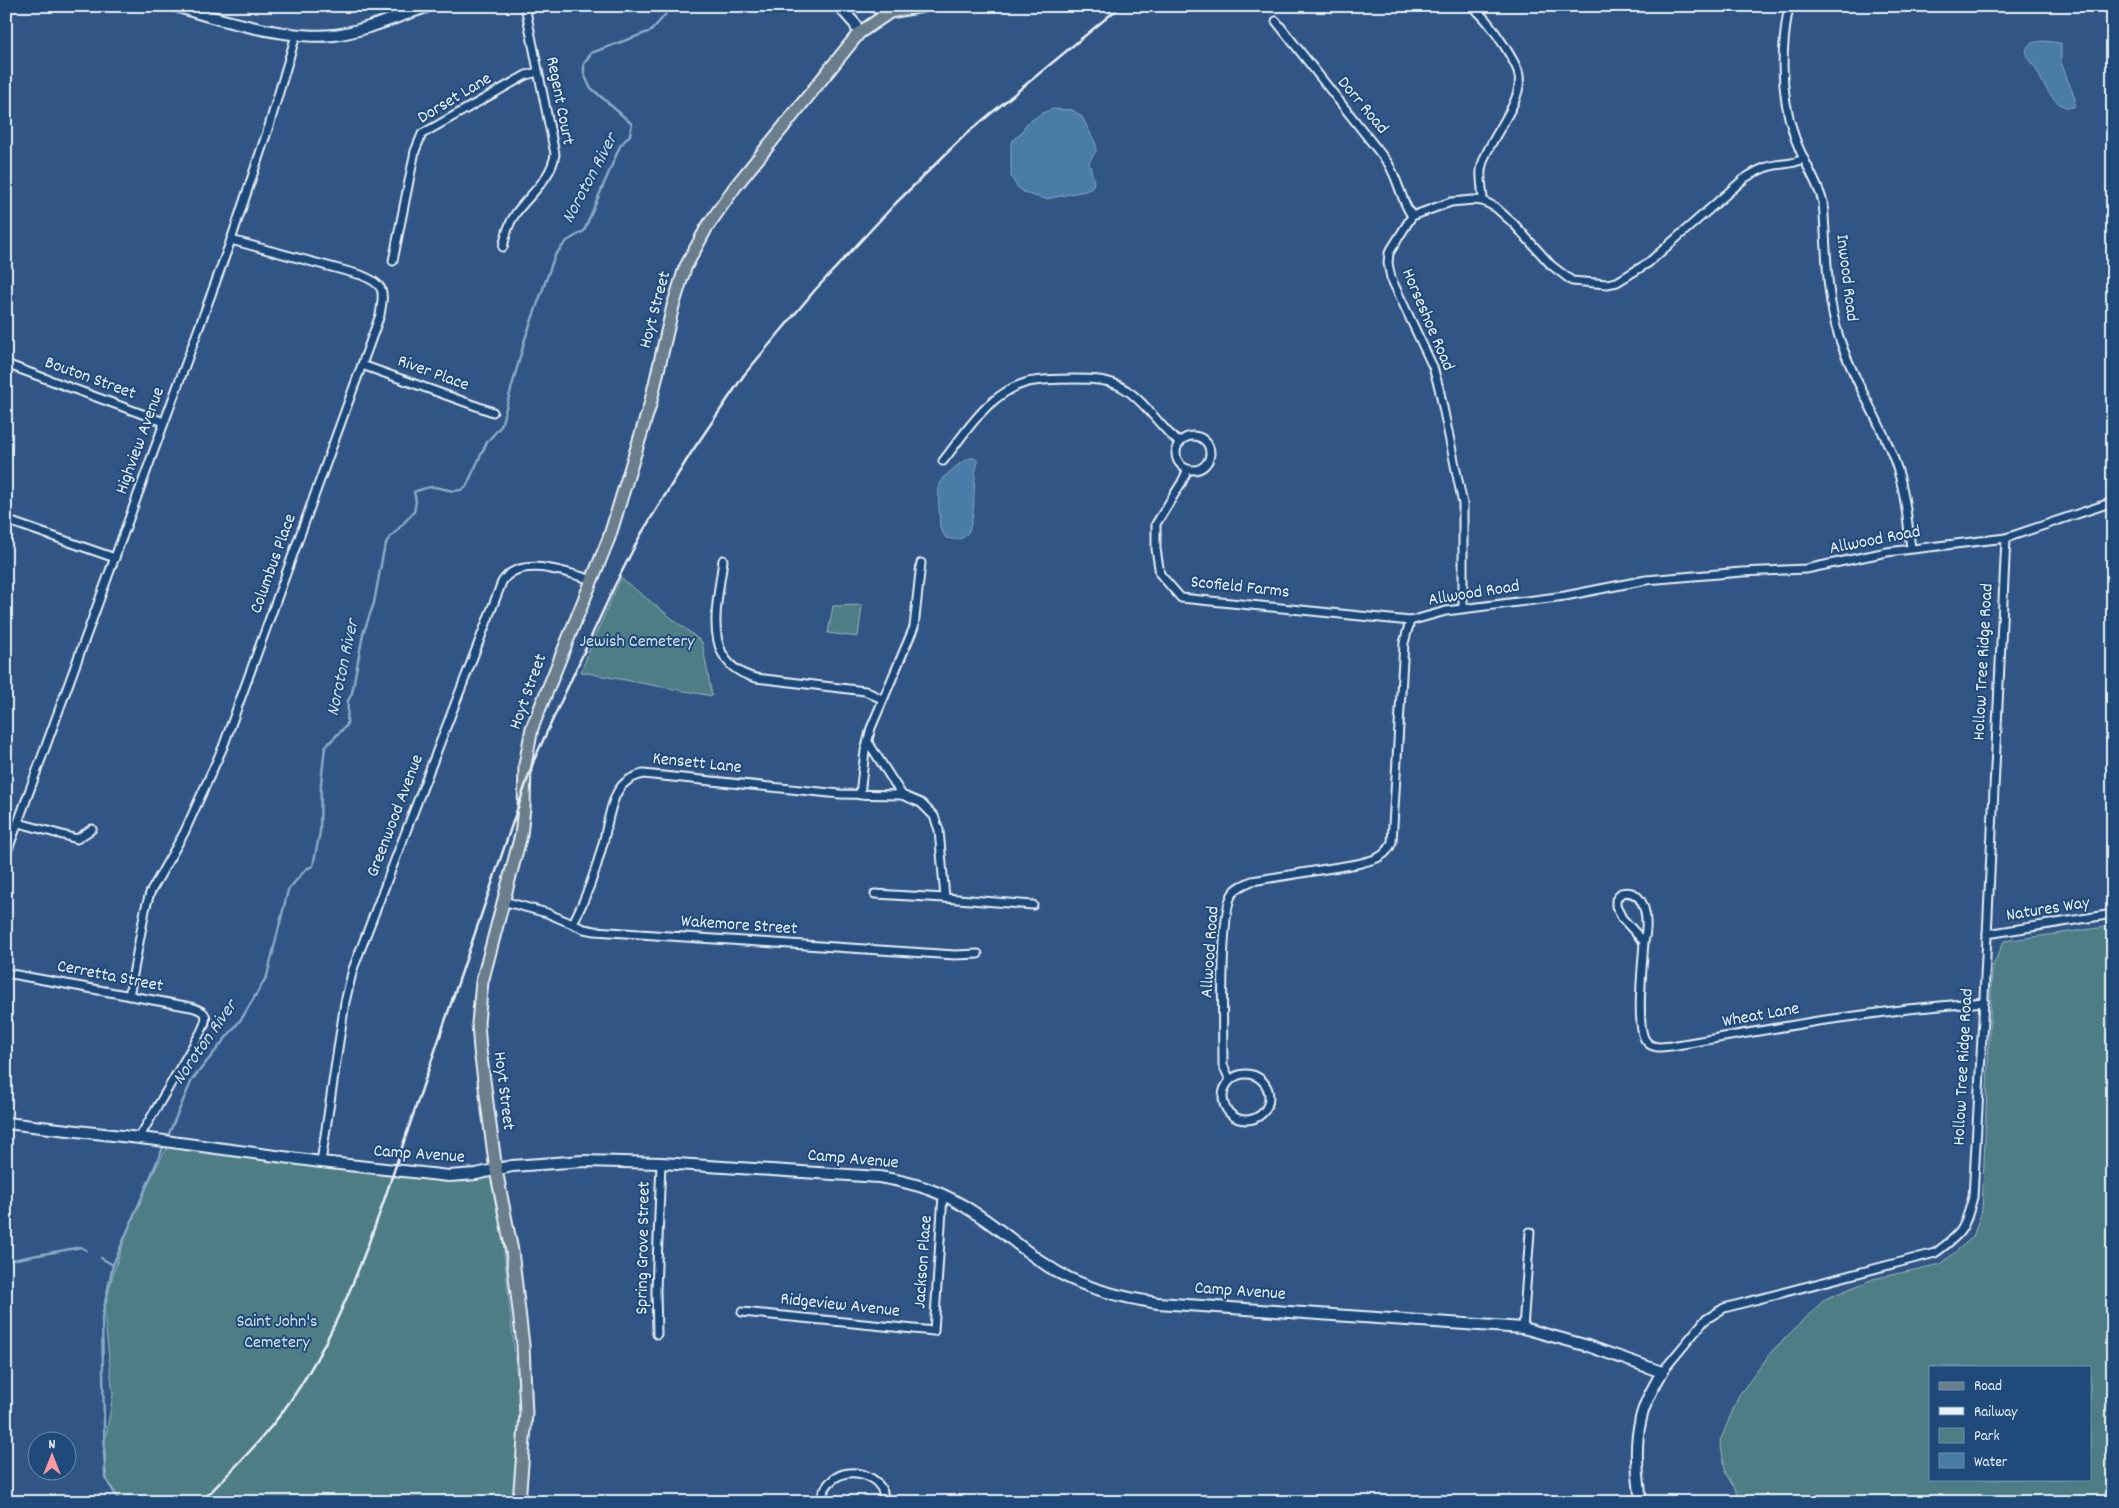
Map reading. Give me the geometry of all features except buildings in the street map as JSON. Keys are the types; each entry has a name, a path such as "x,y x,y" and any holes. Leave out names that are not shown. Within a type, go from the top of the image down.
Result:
{"main road":[{"name":"Hoyt Street","path":"519,1502 526,1414 523,1345 512,1252 486,1108 478,1023 484,968 523,822 525,765 532,728 609,538 654,390 677,292 689,259 720,206 859,33 890,12 923,6"}],"street":[{"path":"176,6 218,18 296,35 324,36 341,34 429,6"},
{"name":"Regent Court","path":"503,247 514,215 546,176 554,162 554,140 525,6"},
{"path":"839,6 855,24 859,33"},
{"path":"873,6 890,12"},
{"path":"1471,6 1481,14 1496,32 1516,68 1520,81 1514,100 1485,156 1481,170 1483,201"},
{"name":"Inwood Road","path":"1790,6 1785,29 1783,54 1784,86 1788,116 1803,159 1820,191 1823,202 1827,273 1836,327 1860,390 1895,462 1904,497 1911,548"},
{"name":"Dorr Road","path":"1276,21 1384,156 1395,174 1406,207 1412,216"},
{"name":"Highview Avenue","path":"6,855 231,240 296,35"},
{"name":"Dorset Lane","path":"393,261 415,151 422,134 526,75 538,72"},
{"path":"1412,216 1451,202 1483,201 1495,207 1514,224 1562,275 1572,281 1607,284 1629,276 1648,263 1745,178 1758,170 1772,165 1795,164 1803,159"},
{"name":"Horseshoe Road","path":"1412,216 1394,243 1388,263 1391,278 1432,367 1439,388 1463,504 1464,608"},
{"name":"Columbus Place","path":"130,996 144,910 150,893 184,833 223,747 380,315 384,296 378,283 361,275 231,240"},
{"name":"Bouton Street","path":"6,364 164,422"},
{"name":"River Place","path":"362,365 494,412"},
{"path":"943,461 995,398 1028,382 1051,379 1090,379 1118,385 1137,398 1180,443"},
{"path":"1189,437 1199,437 1208,445 1210,456 1204,466 1193,470 1188,469 1177,458 1178,447 1180,443 1189,437"},
{"name":"Scofield Farms","path":"1188,469 1156,524 1156,549 1160,574 1180,598 1410,621"},
{"path":"2006,538 2113,502"},
{"path":"6,520 115,558"},
{"name":"Allwood Road","path":"1230,1080 1223,1065 1224,933 1229,901 1232,894 1239,887 1252,881 1365,862 1385,855 1389,849 1392,842 1404,643 1410,621 1431,614 1464,608 1565,596 1646,580 1806,569 1911,548 2006,538"},
{"name":"Hollow Tree Ridge Road","path":"1641,1502 1637,1468 1640,1422 1648,1398 1662,1372 1705,1320 1724,1308 1935,1252 1957,1237 1966,1221 1973,1197 2006,538"},
{"path":"723,560 716,633 721,652 732,667 748,676 756,678 865,691 882,699"},
{"path":"860,795 868,742 882,699 914,627 921,564"},
{"name":"Greenwood Avenue","path":"321,1162 345,1002 353,969 499,589 508,574 516,569 527,567 553,570 592,580"},
{"path":"868,742 902,795"},
{"name":"Kensett Lane","path":"573,923 594,877 615,797 632,777 643,774 860,795 902,795 921,803 934,816 940,838 945,898"},
{"path":"19,823 77,839 92,828"},
{"name":"Wheat Lane","path":"1644,942 1619,912 1616,900 1621,893 1631,892 1636,894 1642,904 1646,922 1641,1026 1645,1040 1653,1046 1680,1045 1847,1017 1984,1002"},
{"path":"875,894 1033,905"},
{"name":"Wakemore Street","path":"503,901 548,913 573,923 584,930 608,933 955,955 978,954"},
{"name":"Natures Way","path":"1987,934 2113,914"},
{"name":"Cerretta Street","path":"6,973 191,1007 202,1011 206,1016 206,1020 201,1032 138,1138"},
{"path":"1250,1075 1262,1082 1266,1087 1268,1101 1257,1118 1243,1120 1230,1115 1223,1102 1223,1094 1230,1080 1250,1075"},
{"name":"Camp Avenue","path":"6,1123 449,1176 476,1174 512,1166 583,1161 661,1163 879,1176 913,1183 943,1194 975,1213 1037,1259 1060,1273 1123,1298 1158,1303 1523,1328 1588,1346 1662,1372"},
{"name":"Spring Grove Street","path":"657,1334 656,1290 661,1163"},
{"name":"Jackson Place","path":"934,1331 943,1194"},
{"path":"1523,1328 1530,1232"},
{"name":"Ridgeview Avenue","path":"742,1312 934,1331"},
{"path":"820,1502 824,1488 839,1475 853,1472 862,1474 876,1482 884,1502"}],"green space":[{"name":"Jewish Cemetery","path":"621,578 702,642 712,696 581,672"},
{"path":"862,605 858,637 828,633 833,606"},
{"path":"2113,926 2113,1502 1743,1502 1726,1474 1720,1441 1739,1395 1773,1350 1825,1299 1873,1279 1941,1264 1973,1237 1982,1210 1992,968 2004,941"},
{"name":"Saint John's Cemetery","path":"170,1144 277,1161 463,1182 493,1177 503,1241 521,1416 512,1502 121,1502 108,1483 103,1452 113,1395 104,1312 113,1274 133,1215 162,1156"}],"water":[{"path":"2042,41 2061,43 2061,62 2075,99 2074,107 2061,105 2050,95 2026,55 2027,48 2031,43"},
{"path":"1053,109 1073,110 1082,117 1096,144 1096,151 1089,162 1094,182 1092,188 1085,191 1046,199 1027,194 1017,187 1011,176 1011,143 1020,135 1026,124 1042,113"},
{"path":"970,458 975,458 978,462 972,522 963,538 946,538 940,528 938,488 943,478 959,464"}],"waterway":[{"name":"Noroton River","path":"167,1138 192,1080 242,1018 267,976 288,890 306,869 313,866 320,832 321,783 325,747 347,725 348,701 352,693 363,634 374,603 387,541 414,512 416,501 414,492 429,487 454,491 466,487 487,442 501,426 525,339 555,255 567,241 584,231 620,146 630,135 632,124 590,87 584,74 584,64 591,53 651,31 665,15 666,6"},
{"name":"Noroton River","path":"120,1502 105,1477 102,1317 113,1265 165,1143"},
{"path":"6,1261 81,1247 86,1250"},
{"path":"101,1258 113,1265"}],"railway":[{"path":"201,1502 249,1452 284,1410 332,1329 358,1271 380,1212 534,760 615,585 640,536 691,453 744,375 815,290 895,204 966,134 1121,6"}]}
